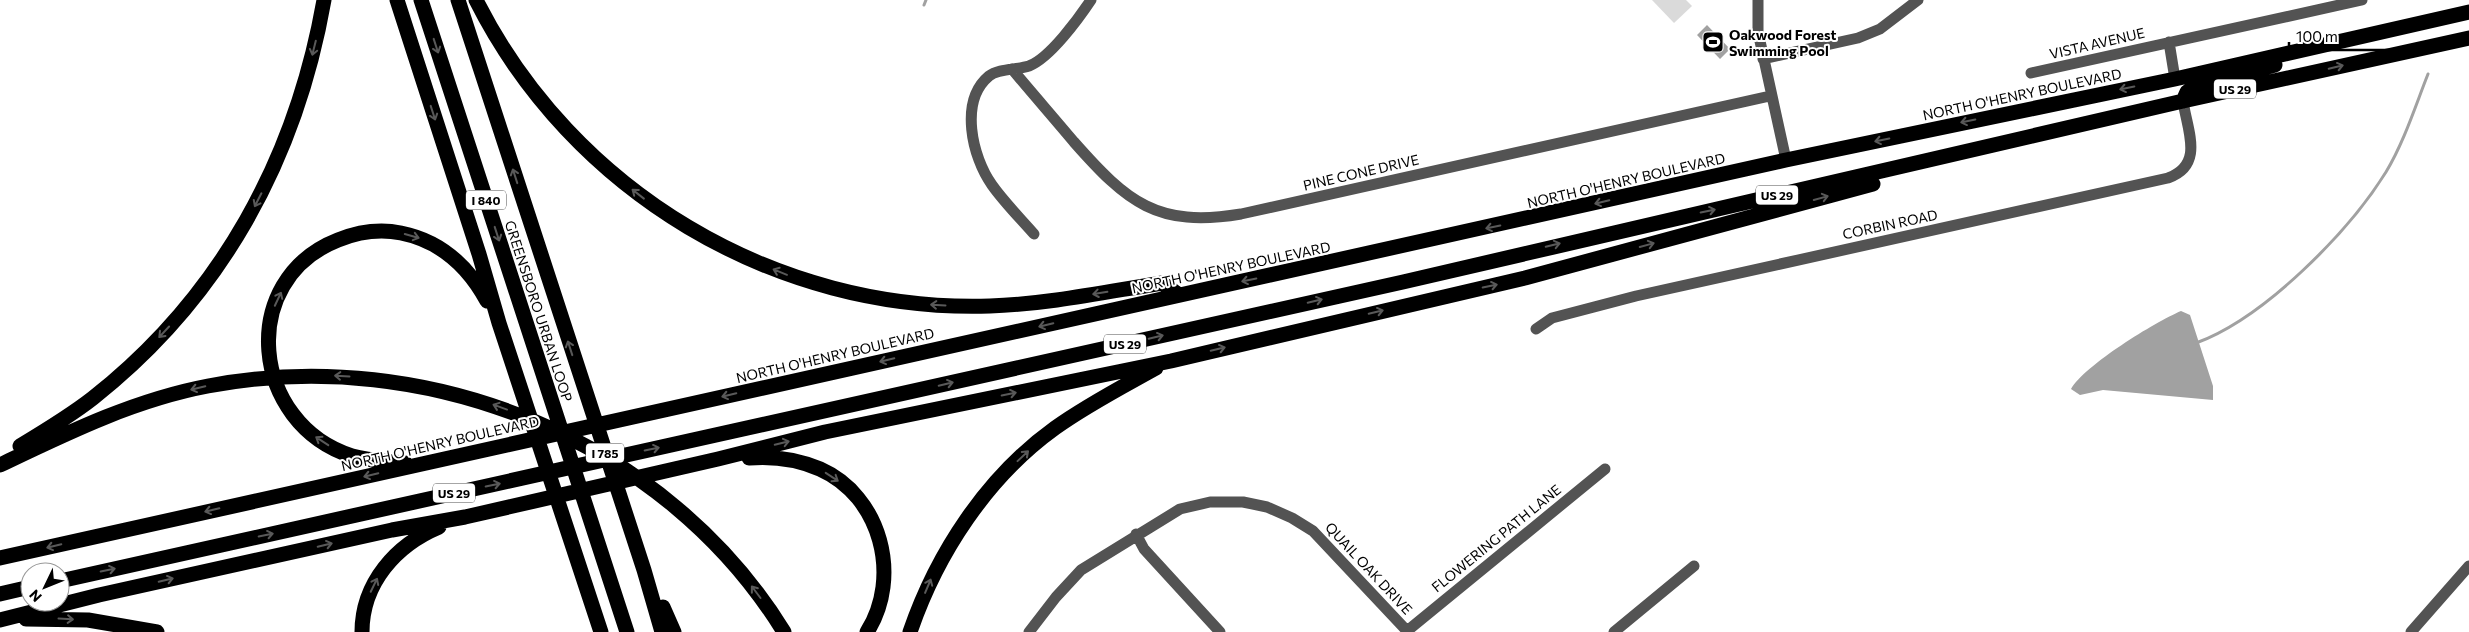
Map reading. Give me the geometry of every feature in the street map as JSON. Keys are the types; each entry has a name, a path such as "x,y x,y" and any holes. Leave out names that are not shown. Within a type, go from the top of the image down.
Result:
{"highway":[{"path":"0,459 66,417 121,374 173,323 218,266 257,202 288,135 310,65 324,0"},
{"path":"397,0 479,254 499,324 601,632"},
{"name":"GREENSBORO URBAN LOOP","path":"421,0 626,632"},
{"name":"GREENSBORO URBAN LOOP","path":"458,0 644,570 662,632"},
{"path":"476,0 496,37 531,90 596,160 647,201 730,251 791,276 888,301 990,306 1036,303 1162,283 1179,295"},
{"name":"NORTH O'HENRY BOULEVARD","path":"0,558 1786,160 2175,78 2469,12"},
{"name":"US 29","path":"70,579 1394,284 1575,240 1980,150 2183,101 2469,37"},
{"path":"2183,101 2187,92 2197,86 2256,71 2350,40"},
{"path":"0,621 100,595 392,530 465,517 718,459 825,432 1170,360 1525,278 1871,184 1980,150"},
{"path":"418,464 368,460 352,456 322,441 297,420 278,392 269,361 269,327 272,312 282,290 295,270 306,259 332,242 363,233 395,232 429,242 456,260 478,285 499,324"},
{"path":"910,632 930,581 948,550 972,514 1011,467 1061,424 1112,392 1170,360"},
{"path":"0,465 76,429 135,405 171,394 246,380 329,376 406,383 487,403 554,430 615,463 675,507 730,560 755,590 784,632"},
{"path":"718,459 775,457 791,459 821,470 847,487 866,510 879,536 884,568 881,599 867,632"},
{"path":"362,632 364,614 372,588 394,556 404,546 428,531 465,517"},
{"path":"644,570 657,593 674,632"},
{"path":"583,582 589,632"},
{"path":"0,594 20,589"},
{"path":"0,621 88,620 157,632"}],"street":[{"path":"1034,234 991,184 974,145 970,112 976,91 990,75 1030,66 1071,28 1091,0"},
{"path":"1758,0 1758,32 1770,96 1786,160"},
{"path":"1763,59 1858,38 1880,30 1918,0"},
{"name":"VISTA AVENUE","path":"2031,73 2362,0"},
{"path":"2169,42 2175,78"},
{"name":"PINE CONE DRIVE","path":"1012,69 1094,165 1124,194 1168,214 1202,219 1241,214 1770,96"},
{"name":"CORBIN ROAD","path":"1536,329 1552,318 1636,296 2168,178 2182,172 2189,161 2191,147 2183,101"},
{"name":"FLOWERING PATH LANE","path":"1408,631 1605,469"},
{"name":"QUAIL OAK DRIVE","path":"1029,632 1056,597 1081,570 1136,534 1180,509 1210,502 1243,502 1267,507 1292,518 1313,531 1408,631"},
{"path":"1136,534 1144,549 1220,632"},
{"path":"1614,632 1694,566"},
{"path":"2411,632 2469,566"}],"shaded area":[{"path":"1652,0 1686,0 1692,6 1674,23"},
{"name":"Oakwood Forest Swimming Pool","path":"1707,25 1730,49 1720,59 1697,35"},
{"path":"2181,311 2190,315 2213,386 2213,400 2103,390 2080,395 2071,389 2090,368 2105,357 2138,334"}],"waterway":[{"path":"924,5 926,0"},
{"path":"2196,343 2222,331 2276,294 2302,271 2350,221 2370,196 2392,161 2409,124 2428,74"}],"place":[{"name":"Oakwood Forest Swimming Pool","path":"1713,42"}]}
